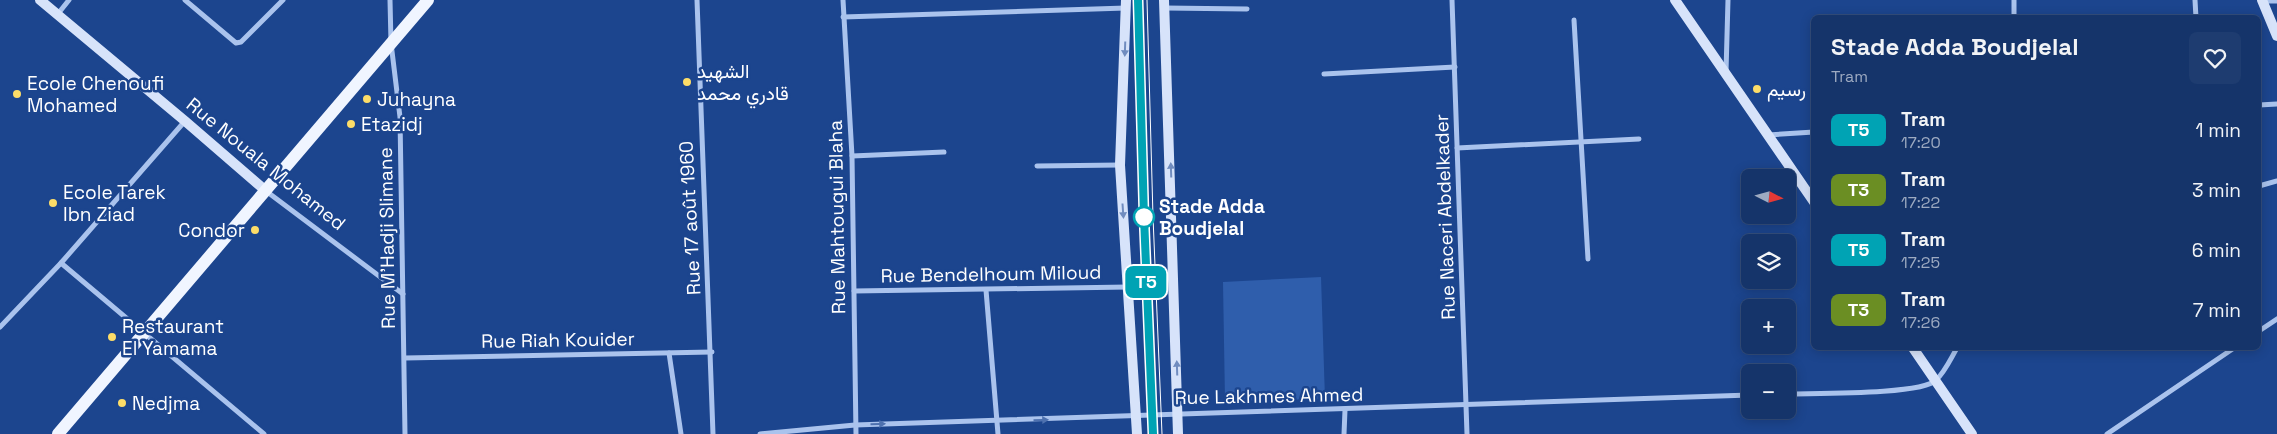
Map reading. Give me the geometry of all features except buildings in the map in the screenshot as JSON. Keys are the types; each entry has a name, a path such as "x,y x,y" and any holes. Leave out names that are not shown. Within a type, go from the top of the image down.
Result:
{"main road":[{"name":"Rue Nouala Mohamed","path":"40,0 266,191"},
{"path":"58,434 428,0"},
{"path":"1675,0 1811,198"},
{"path":"2262,0 2277,36"},
{"path":"1126,4 1120,165 1137,434"},
{"path":"1164,4 1178,434"},
{"path":"1914,350 1972,434"}],"street":[{"path":"57,15 70,0"},
{"path":"185,0 236,43 241,42 282,0"},
{"name":"Rue M'Hadji Slimane","path":"390,0 391,43 400,117 405,434"},
{"name":"Rue 17 août 1960","path":"697,0 714,434"},
{"name":"Rue Mahtougui Blaha","path":"843,0 852,156 856,434"},
{"name":"Rue Naceri Abdelkader","path":"1452,0 1467,434"},
{"path":"1726,76 1728,0"},
{"path":"2014,0 2014,15"},
{"path":"2195,0 2196,15"},
{"path":"2262,0 2277,1"},
{"path":"843,17 1126,4"},
{"path":"1164,4 1247,9"},
{"path":"1574,20 1588,259"},
{"path":"1324,74 1455,67"},
{"path":"2261,105 2277,104"},
{"path":"0,327 61,263 185,121"},
{"path":"1768,135 1811,132"},
{"path":"1457,148 1638,139"},
{"path":"852,156 944,152"},
{"path":"1037,166 1120,165"},
{"path":"2261,185 2277,181"},
{"name":"Rue Nouala Mohamed","path":"266,191 403,294"},
{"path":"61,263 264,434"},
{"name":"Rue Bendelhoum Miloud","path":"854,291 1128,287"},
{"path":"986,290 998,434"},
{"path":"2261,330 2277,318"},
{"path":"1796,394 1922,387 1936,381 1956,350"},
{"path":"2107,434 2231,350"},
{"name":"Rue Riah Kouider","path":"405,358 712,352"},
{"path":"670,353 681,434"},
{"name":"Rue Lakhmes Ahmed","path":"760,434 855,425 997,422 1741,395"},
{"path":"1344,434 1345,410"}],"shaded area":[{"name":"Stade Adda Boudjelal","path":"1321,277 1325,399 1225,401 1223,282"}],"tram line":[{"path":"1138,0 1153,434"},
{"name":"T5","path":"1138,0 1153,434"},
{"path":"1147,0 1162,434"}],"place":[{"name":"الشهيد قادري محمد","path":"687,82"},
{"name":"رسيم","path":"1757,89"},
{"name":"Ecole Chenoufi Mohamed","path":"17,94"},
{"name":"Juhayna","path":"367,99"},
{"name":"Etazidj","path":"351,124"},
{"name":"Ecole Tarek Ibn Ziad","path":"53,203"},
{"name":"Stade Adda Boudjelal","path":"1144,217"},
{"name":"Condor","path":"255,230"},
{"name":"Restaurant El Yamama","path":"112,337"},
{"name":"Nedjma","path":"122,403"}]}
